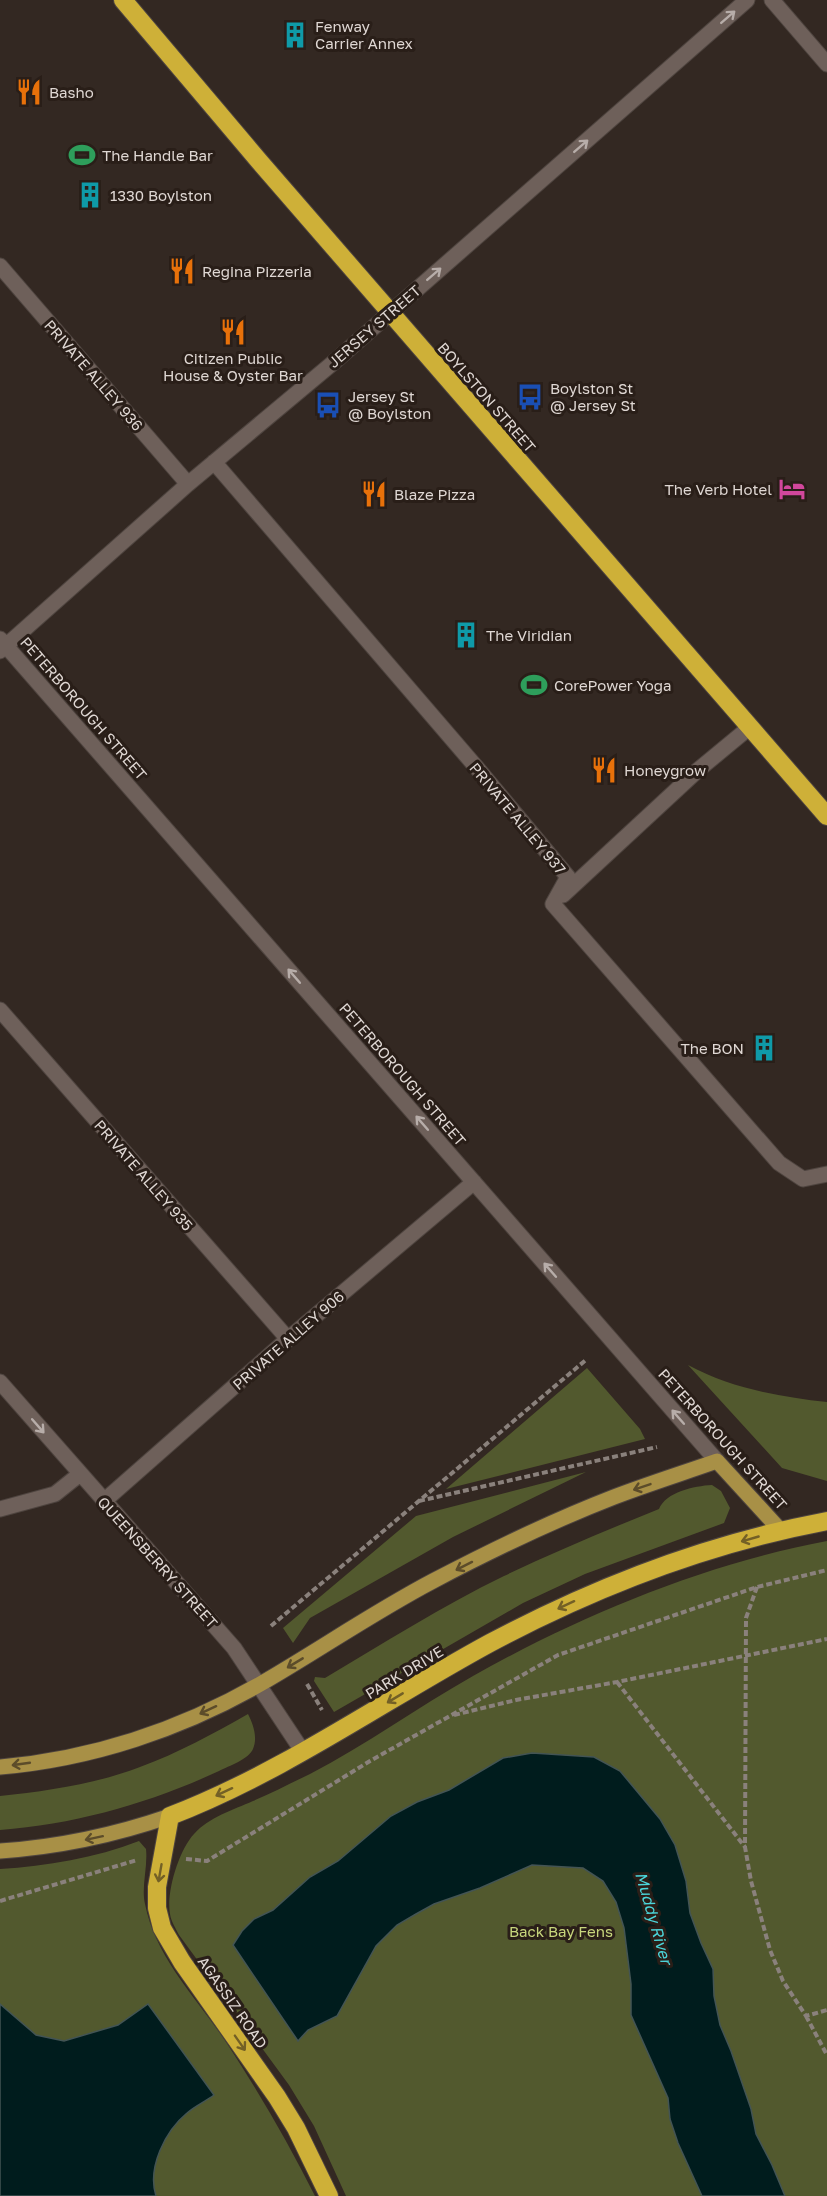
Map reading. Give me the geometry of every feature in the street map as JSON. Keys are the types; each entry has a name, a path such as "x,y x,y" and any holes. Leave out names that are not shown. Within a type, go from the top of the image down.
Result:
{"highway":[{"name":"BOYLSTON STREET","path":"123,0 258,161 827,816"},
{"name":"PARK DRIVE","path":"170,1816 224,1793 303,1752 481,1648 575,1601 665,1566 781,1531 827,1521"},
{"name":"AGASSIZ ROAD","path":"170,1816 158,1887 157,1908 162,1928 182,1962 278,2097 296,2128 329,2196"}],"main road":[{"name":"PETERBOROUGH STREET","path":"717,1461 781,1531"},
{"path":"0,1767 68,1758 142,1738 207,1711 260,1684 431,1582 522,1536 615,1497 717,1461"},
{"name":"PARK DRIVE","path":"0,1851 50,1846 93,1838 170,1816"}],"street":[{"name":"JERSEY STREET","path":"2,646 390,312 747,0"},
{"path":"772,0 827,64"},
{"name":"PRIVATE ALLEY 936","path":"0,266 188,484"},
{"name":"PRIVATE ALLEY 937","path":"214,462 477,768 567,877 553,904"},
{"name":"PETERBOROUGH STREET","path":"2,646 717,1461"},
{"path":"750,727 698,770 553,904 779,1163 803,1179 827,1174"},
{"name":"PRIVATE ALLEY 935","path":"0,1010 288,1339"},
{"name":"PRIVATE ALLEY 906","path":"104,1502 288,1339 474,1182"},
{"name":"QUEENSBERRY STREET","path":"0,1382 234,1648 303,1752"},
{"path":"0,1509 55,1494 80,1474"}],"path":[{"path":"271,1626 587,1359"},
{"path":"418,1502 657,1447"},
{"path":"180,1858 207,1862 370,1761 558,1655 757,1587 827,1570"},
{"path":"757,1587 746,1618 745,1847 756,1900 770,1950 783,1981 806,2016 827,2055"},
{"path":"447,1717 516,1700 827,1639"},
{"path":"303,1679 322,1710"},
{"path":"617,1682 745,1847"},
{"path":"0,1902 145,1857"},
{"path":"806,2016 827,2010"}],"green space":[{"path":"688,1365 721,1380 756,1390 827,1402 827,1481 782,1468"},
{"path":"587,1368 640,1429 645,1439 446,1489"},
{"path":"586,1472 453,1537 310,1618 293,1643 283,1628 416,1516"},
{"path":"712,1485 721,1491 730,1508 724,1523 585,1574 523,1603 334,1712 314,1681 315,1677 325,1678 436,1612 504,1576 659,1509 674,1494"},
{"name":"Back Bay Fens","path":"827,1541 827,2196 346,2196 314,2126 289,2085 179,1935 172,1922 169,1905 172,1883 188,1841 214,1818 331,1763 473,1676 557,1632 645,1594 690,1578 735,1563"},
{"path":"248,1714 254,1731 253,1749 243,1759 233,1764 166,1793 112,1810 57,1823 0,1830 0,1796 71,1786 123,1773 182,1749"},
{"path":"139,1841 146,1849 145,1904 158,1943 179,1978 228,2045 251,2082 315,2196 0,2196 0,1869 71,1860"}],"water":[{"name":"Muddy River","path":"532,1753 594,1757 620,1771 660,1819 675,1845 686,1881 690,1913 713,1969 714,1996 720,2025 751,2109 756,2134 785,2196 702,2196 678,2143 670,2119 668,2098 631,2015 631,1984 624,1928 616,1902 603,1881 583,1868 532,1865 480,1888 434,1904 397,1925 376,1946 337,2016 308,2030 298,2041 233,1945 254,1919 273,1910 310,1877 338,1861 391,1816 417,1802 449,1790 503,1758"},
{"path":"0,2004 36,2035 64,2041 118,2025 148,2004 214,2095 187,2113 165,2140 154,2174 156,2196 0,2196"}],"place":[{"name":"Fenway Carrier Annex","path":"295,35"},
{"name":"Basho","path":"29,92"},
{"name":"The Handle Bar","path":"82,155"},
{"name":"1330 Boylston","path":"90,195"},
{"name":"Regina Pizzeria","path":"182,271"},
{"name":"Citizen Public House & Oyster Bar","path":"233,332"},
{"name":"Boylston St @ Jersey St","path":"530,397"},
{"name":"Jersey St @ Boylston","path":"328,405"},
{"name":"The Verb Hotel","path":"792,489"},
{"name":"Blaze Pizza","path":"374,494"},
{"name":"The Viridian","path":"466,635"},
{"name":"CorePower Yoga","path":"534,685"},
{"name":"Honeygrow","path":"604,770"},
{"name":"The BON","path":"764,1048"}]}
